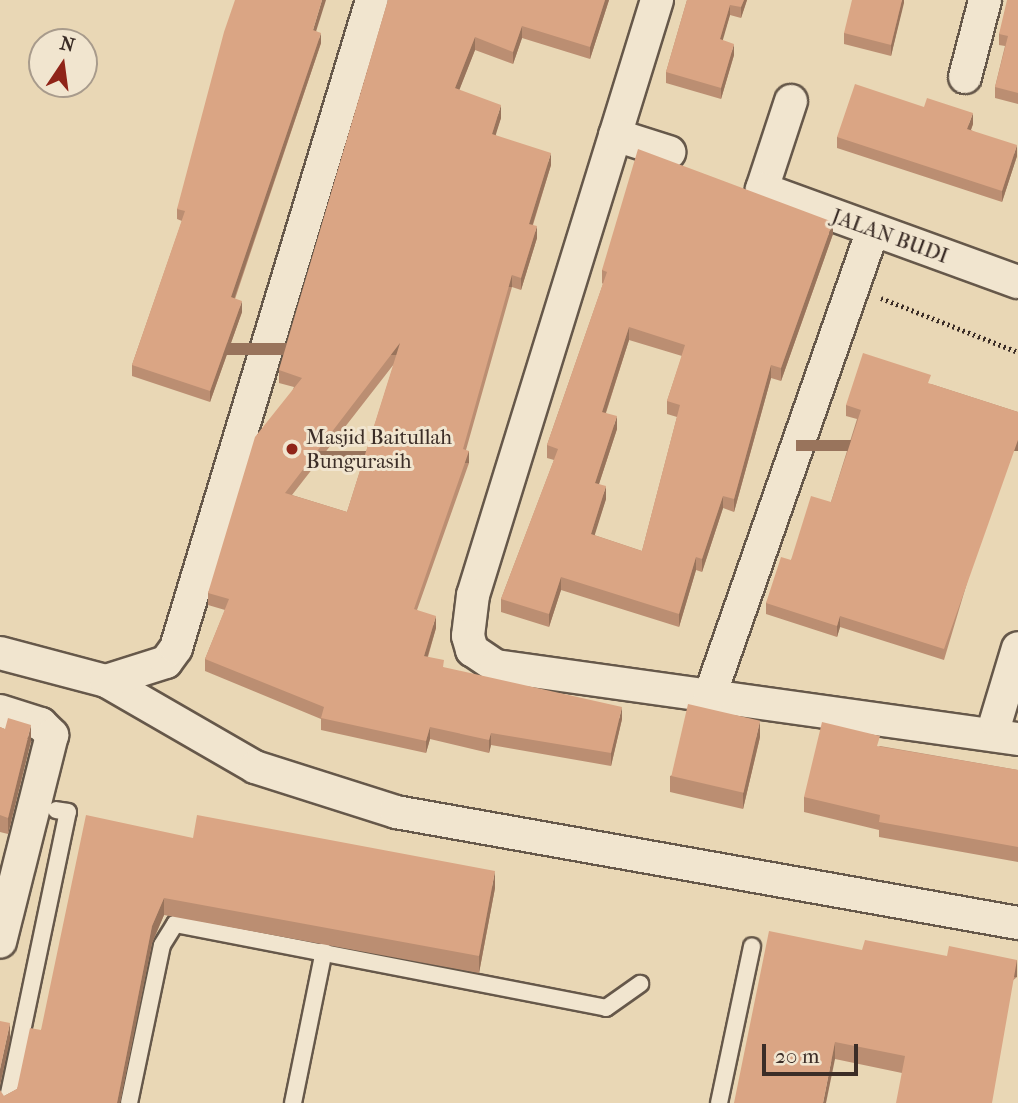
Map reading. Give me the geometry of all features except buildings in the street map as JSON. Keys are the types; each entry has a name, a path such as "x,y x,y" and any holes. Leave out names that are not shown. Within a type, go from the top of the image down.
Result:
{"street":[{"path":"106,681 166,662 176,648 372,0"},
{"path":"657,0 473,595 467,636 472,650 496,666 709,698 1007,730 1018,649"},
{"path":"965,77 985,0"},
{"name":"JALAN BUDI","path":"791,101 762,189 1018,282"},
{"path":"615,135 669,152"},
{"path":"709,698 855,288 873,230"},
{"path":"0,653 106,681 256,767 396,812 1018,923"},
{"path":"0,711 41,724 52,735 0,942"}],"lane":[{"path":"7,1103 68,812 56,810"},
{"path":"129,1103 162,945 175,924 606,1008 640,984"},
{"path":"719,1103 752,946"},
{"path":"293,1103 324,951"}],"path":[{"path":"855,288 1018,352"}],"place":[{"name":"Masjid Baitullah Bungurasih","path":"292,449"}]}
